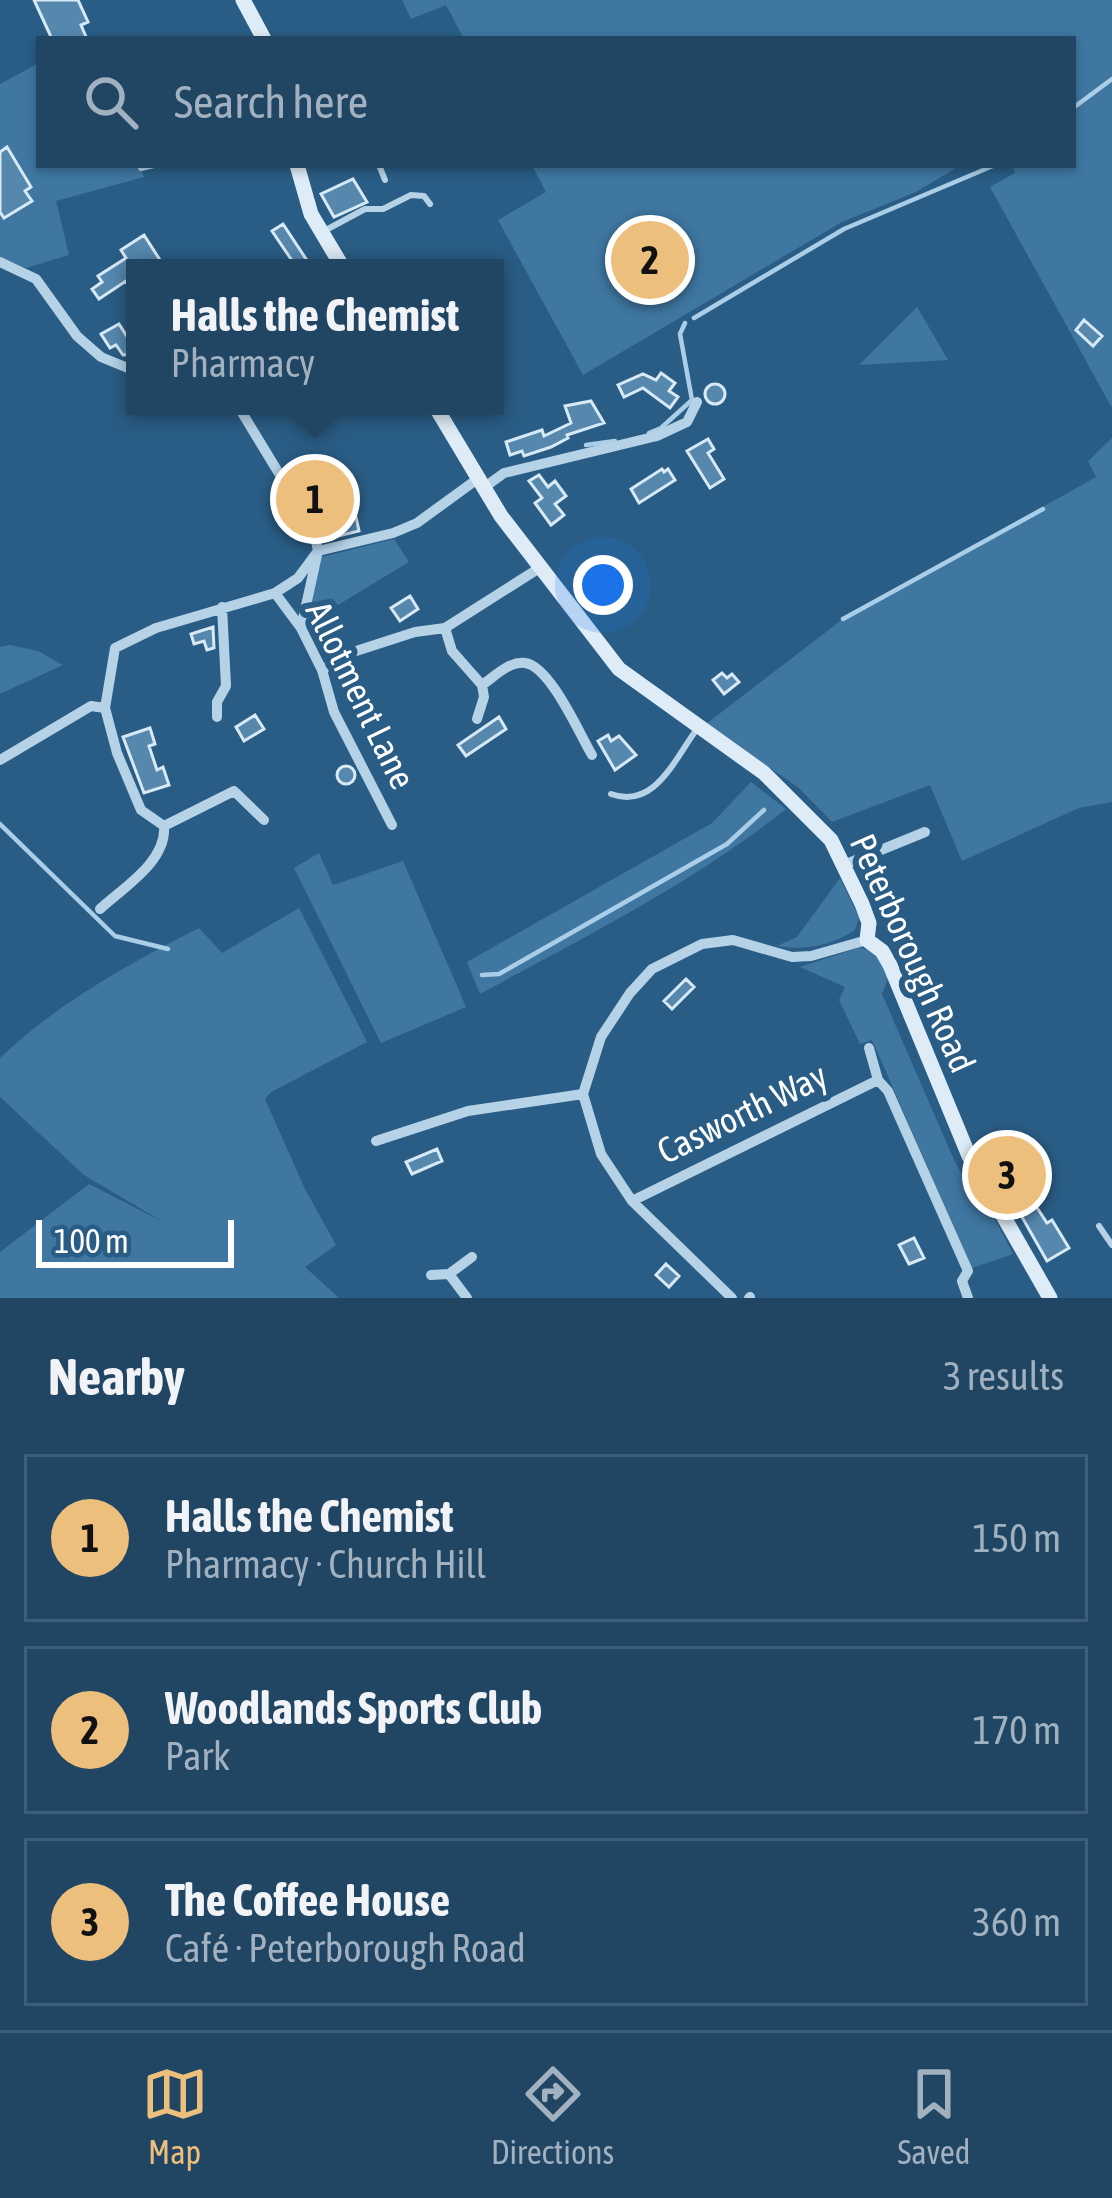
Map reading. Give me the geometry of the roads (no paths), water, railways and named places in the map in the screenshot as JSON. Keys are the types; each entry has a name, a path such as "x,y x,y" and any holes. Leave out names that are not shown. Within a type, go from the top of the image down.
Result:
{"street":[{"path":"243,0 263,36"},
{"path":"301,168 302,191 335,259"},
{"path":"0,262 36,279 77,336 101,357 126,367"},
{"path":"164,826 141,810 117,754 105,708 115,648 156,628 275,593 298,578 318,551 393,533 504,473 657,436 687,422 697,401"},
{"path":"244,415 314,531 318,551 301,628"},
{"name":"Peterborough Road","path":"440,415 479,484 619,669 764,773 831,840 868,923 867,940 890,965 969,1156 1050,1298"},
{"path":"322,670 353,652 415,632 445,628 541,568"},
{"name":"Allotment Lane","path":"275,593 301,628 322,670 334,712 392,825"},
{"path":"217,717 217,702 226,686 222,607"},
{"path":"445,628 452,651 482,685 484,697 477,719"},
{"path":"482,685 509,666 525,663 544,672 592,754"},
{"path":"0,760 91,706 105,708"},
{"path":"164,826 234,791 264,820"},
{"path":"100,909 159,854 164,826"},
{"path":"844,865 925,832"},
{"path":"732,1298 632,1201 602,1154 583,1094 595,1051 613,1016 652,969 702,944 733,940 791,957 867,940"},
{"path":"868,1048 878,1080 888,1091 968,1271 962,1281 968,1298"},
{"name":"Casworth Way","path":"632,1201 878,1080"},
{"path":"376,1141 468,1111 583,1094"},
{"path":"431,1275 449,1274 472,1257"},
{"path":"449,1274 466,1298"}],"lane":[{"path":"380,168 386,180"},
{"path":"321,232 365,209 383,209 411,194 424,196 430,204"},
{"path":"290,489 321,466"},
{"path":"611,794 629,799 652,791 699,726"},
{"path":"1099,1226 1112,1246"}],"waterway":[{"path":"1076,106 1112,79"},
{"path":"694,318 844,229 988,168"},
{"path":"649,433 692,400 680,334 685,323"},
{"path":"586,445 615,441"},
{"path":"843,619 1043,509"},
{"path":"482,975 499,974 727,844 764,810"},
{"path":"0,824 115,936 168,949"}],"place":[{"name":"Woodlands Sports Club","path":"650,260"},
{"name":"Halls the Chemist","path":"315,499"},
{"name":"The Coffee House","path":"1007,1175"}]}
